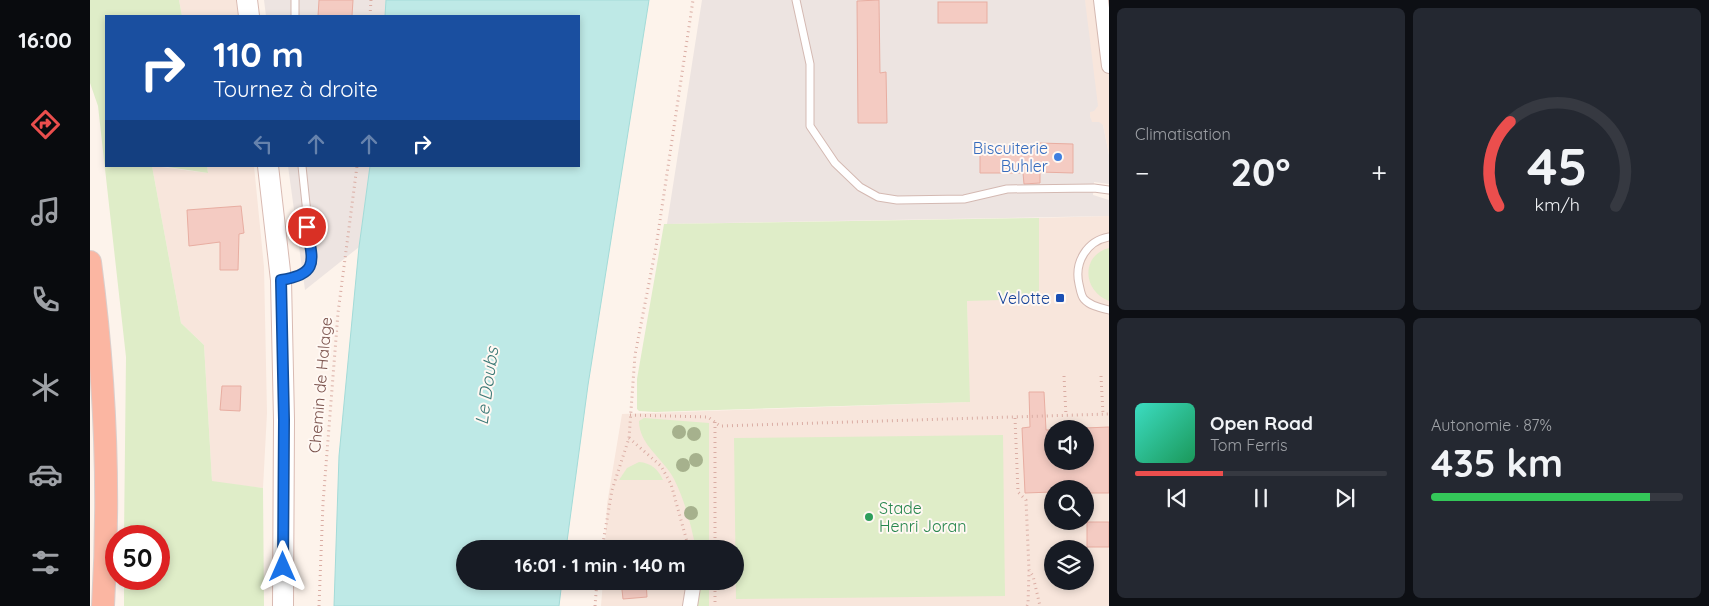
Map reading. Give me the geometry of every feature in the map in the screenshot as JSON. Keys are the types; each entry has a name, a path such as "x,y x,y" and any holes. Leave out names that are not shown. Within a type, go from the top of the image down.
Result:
{"highway":[{"path":"90,262 99,348 106,446 103,606"}],"main road":[{"path":"247,0 249,15"},
{"path":"268,167 281,280 284,420 283,606"}],"street":[{"path":"1101,0 1109,66"},
{"path":"690,606 693,590"}],"lane":[{"path":"294,0 295,15"},
{"path":"796,0 810,64 810,126 835,163 860,187 878,197 897,200 964,199 1007,190 1094,188 1109,190"},
{"path":"281,280 297,278 308,270 312,261 302,167"},
{"path":"1109,237 1099,239 1084,253 1078,263 1077,275 1084,299 1095,306 1109,310"}],"path":[{"path":"370,15 371,0"},
{"path":"604,540 612,490 630,438 635,355 656,247 693,0"},
{"name":"Chemin de Halage","path":"319,606 323,503 338,313 358,167"},
{"path":"1064,376 1066,416"},
{"path":"1101,376 1103,414"},
{"path":"630,415 708,417 720,426 1109,414"},
{"path":"1015,418 1018,492 1026,500 1029,570 1028,604 1026,606"},
{"path":"715,422 715,540"},
{"path":"630,438 661,466 671,484 687,540"},
{"path":"1029,570 1033,576 1040,606"},
{"path":"595,606 596,590"},
{"path":"715,590 715,606"}],"shaded area":[{"path":"179,0 236,0 238,15 182,15"},
{"path":"264,0 386,0 385,15 266,15"},
{"name":"Biscuiterie Buhler","path":"702,0 1085,0 1098,106 1094,111 1090,112 1090,116 1092,122 1099,122 1103,125 1109,155 1109,184 1094,182 1093,195 1109,200 1109,216 667,224"},
{"path":"1085,0 1109,0 1109,155 1103,125 1091,122 1090,116"},
{"path":"152,167 208,173 207,167 254,167 264,267 267,413 263,488 212,482 204,345 181,323"},
{"path":"288,167 370,167 359,247 305,290"},
{"path":"1109,216 1109,606 601,606 602,590 744,590 744,540 605,540 607,504 622,414 969,402 967,300 1039,299 1039,218"}],"green space":[{"path":"90,0 179,0 182,15 105,15 105,167 152,167 181,323 204,345 212,481 263,488 264,606 124,606 124,590 170,590 170,525 124,525 126,357 98,106 90,83"},
{"path":"168,167 207,167 208,173"},
{"path":"1039,218 1039,299 967,301 970,402 655,412 639,411 637,409 637,379 664,224"},
{"path":"1109,248 1109,301 1100,296 1094,289 1088,273 1093,258"},
{"path":"644,418 709,423 709,540 694,540 687,513 674,479 647,445 640,430 639,421"},
{"name":"Stade Henri Joran","path":"1003,435 1005,596 736,599 736,590 744,590 744,540 735,540 734,438"},
{"path":"639,462 654,467 663,480 619,480 627,468"},
{"path":"699,590 709,590 709,606 696,606"}],"water":[{"name":"Le Doubs","path":"386,0 649,0 588,385 567,540 456,540 456,590 561,590 559,606 334,606 339,456 359,247 370,167 580,167 580,15 385,15"}],"building":[{"path":"319,0 353,0 352,15 318,15"},
{"path":"879,0 880,73 886,72 887,123 858,123 857,1"},
{"path":"938,2 987,2 987,23 938,23"},
{"path":"1039,143 1073,144 1073,173 1040,172 1040,183 1024,184 1023,173 980,173 980,146 1039,146"},
{"path":"241,206 244,233 239,234 238,270 220,270 220,242 189,246 187,210"},
{"path":"222,386 241,386 240,411 220,410"},
{"path":"1029,392 1044,392 1044,470 1094,470 1094,428 1109,427 1109,493 1094,493 1094,480 1044,480 1044,492 1025,493 1022,428 1030,427"},
{"path":"1094,522 1109,522 1109,547 1094,547 1094,540 1087,540 1087,530 1094,530"},
{"path":"622,590 647,590 647,597 623,599"}],"place":[{"name":"Biscuiterie Buhler","path":"1058,157"},
{"name":"Velotte","path":"1060,298"},
{"name":"Stade Henri Joran","path":"869,517"}],"route":[{"path":"283,567 284,420 281,280 297,278 308,270 312,261 307,227"}]}
